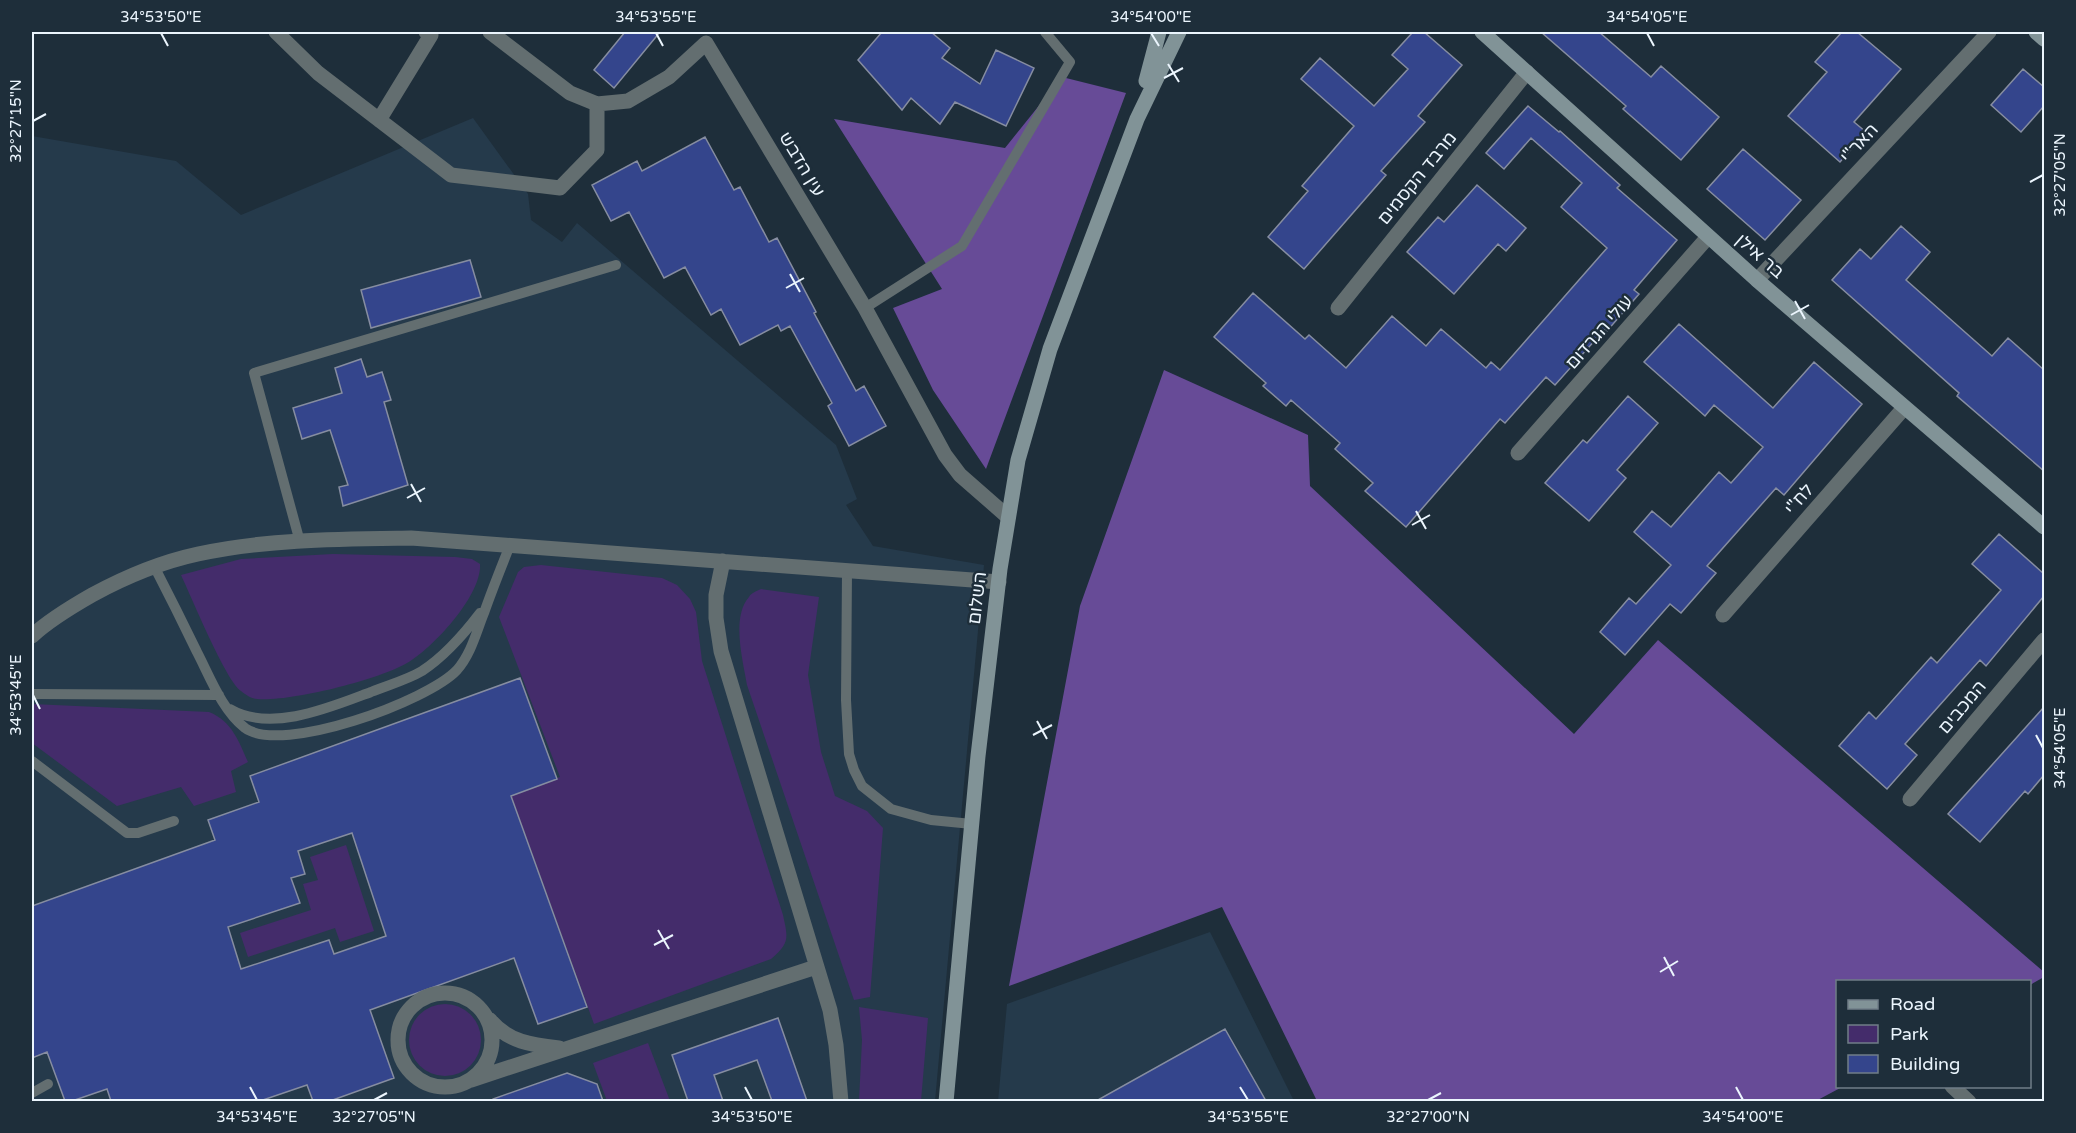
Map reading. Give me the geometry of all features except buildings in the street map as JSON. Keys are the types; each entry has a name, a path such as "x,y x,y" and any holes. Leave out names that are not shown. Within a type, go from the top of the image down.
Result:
{"street":[{"path":"276,32 318,73 451,175 560,188 597,150 597,104"},
{"path":"379,120 431,35 426,32"},
{"name":"עין הדבש","path":"490,32 570,93 597,104 628,101 669,77 703,37 865,308 945,455 960,475 1008,517"},
{"name":"השלום","path":"1137,118 1160,32"},
{"name":"השלום","path":"946,1101 972,824 999,582 1018,460 1050,349 1137,118 1179,32"},
{"name":"בר אילן","path":"1482,32 1708,237 2044,527"},
{"name":"האר\"י","path":"1757,280 1989,32"},
{"path":"2036,32 2044,39"},
{"name":"מרבד הקסמים","path":"1338,308 1527,72"},
{"name":"עולי הגרדום","path":"1518,453 1708,237"},
{"name":"לח\"י","path":"1723,615 1904,408"},
{"path":"32,636 75,605 115,583 154,566 207,552 343,538 411,538 999,582"},
{"path":"723,561 716,595 716,618 721,651 830,1010 841,1101"},
{"name":"המכבים","path":"1910,799 2044,640"},
{"path":"565,1049 528,1044 512,1038 498,1030 476,1003 462,995 440,993 418,1000 408,1010 400,1024 398,1039 400,1054 406,1068 417,1078 430,1085 444,1087 458,1085 816,967"},
{"path":"471,1080 482,1070 491,1050 491,1028 486,1014"},
{"path":"1954,1088 1969,1101"}],"lane":[{"path":"865,308 962,246 1070,62 1045,32"},
{"path":"300,542 254,373 616,265"},
{"path":"219,695 237,721 248,730 266,735 318,731 352,722 417,696 456,671 468,654 510,545"},
{"path":"154,566 219,695 228,708 240,715 258,718 289,717 316,712 421,671 453,645 488,603"},
{"path":"847,571 846,700 849,753 854,770 862,786 891,808 931,820 972,824"},
{"path":"32,694 219,695"},
{"path":"32,761 127,833 138,833 174,821"},
{"path":"32,1093 48,1084"}],"shaded area":[{"path":"1062,77 1126,93 986,469 933,390 893,308 942,289 834,119 1005,148"},
{"path":"473,118 528,194 531,220 562,242 577,223 836,445 857,499 846,505 873,546 984,565 935,1101 32,1101 32,136 176,161 241,215"},
{"path":"1164,370 1308,435 1310,486 1574,734 1658,640 2044,972 2044,977 2031,984 2031,980 1836,980 1836,1088 1840,1088 1814,1102 1317,1101 1222,907 1009,986 1080,606"},
{"path":"1210,932 1294,1101 998,1102 1007,1004"}],"green space":[{"path":"333,554 472,559 480,564 479,577 465,605 454,620 418,656 394,670 355,683 290,697 255,699 247,695 241,691 227,672 181,575 241,559"},
{"path":"541,565 662,578 677,585 690,599 696,612 702,661 786,929 786,940 782,949 771,959 594,1024 511,795 560,777 499,617 518,572 524,567"},
{"path":"761,589 819,597 808,675 821,752 835,796 867,811 883,828 870,997 854,1000 747,685 739,627 744,606 754,592"},
{"path":"32,704 209,712 229,727 248,762 231,771 236,792 194,806 181,787 117,806 32,743"},
{"path":"346,845 374,931 340,942 335,928 248,957 240,933 311,910 303,884 318,880 310,857"},
{"path":"445,1004 465,1010 475,1020 481,1040 475,1060 465,1070 445,1076 425,1070 415,1060 409,1040 415,1020 425,1010"},
{"path":"859,1007 928,1018 921,1101 859,1101 862,1040"},
{"path":"648,1043 670,1101 607,1101 593,1063"}]}
